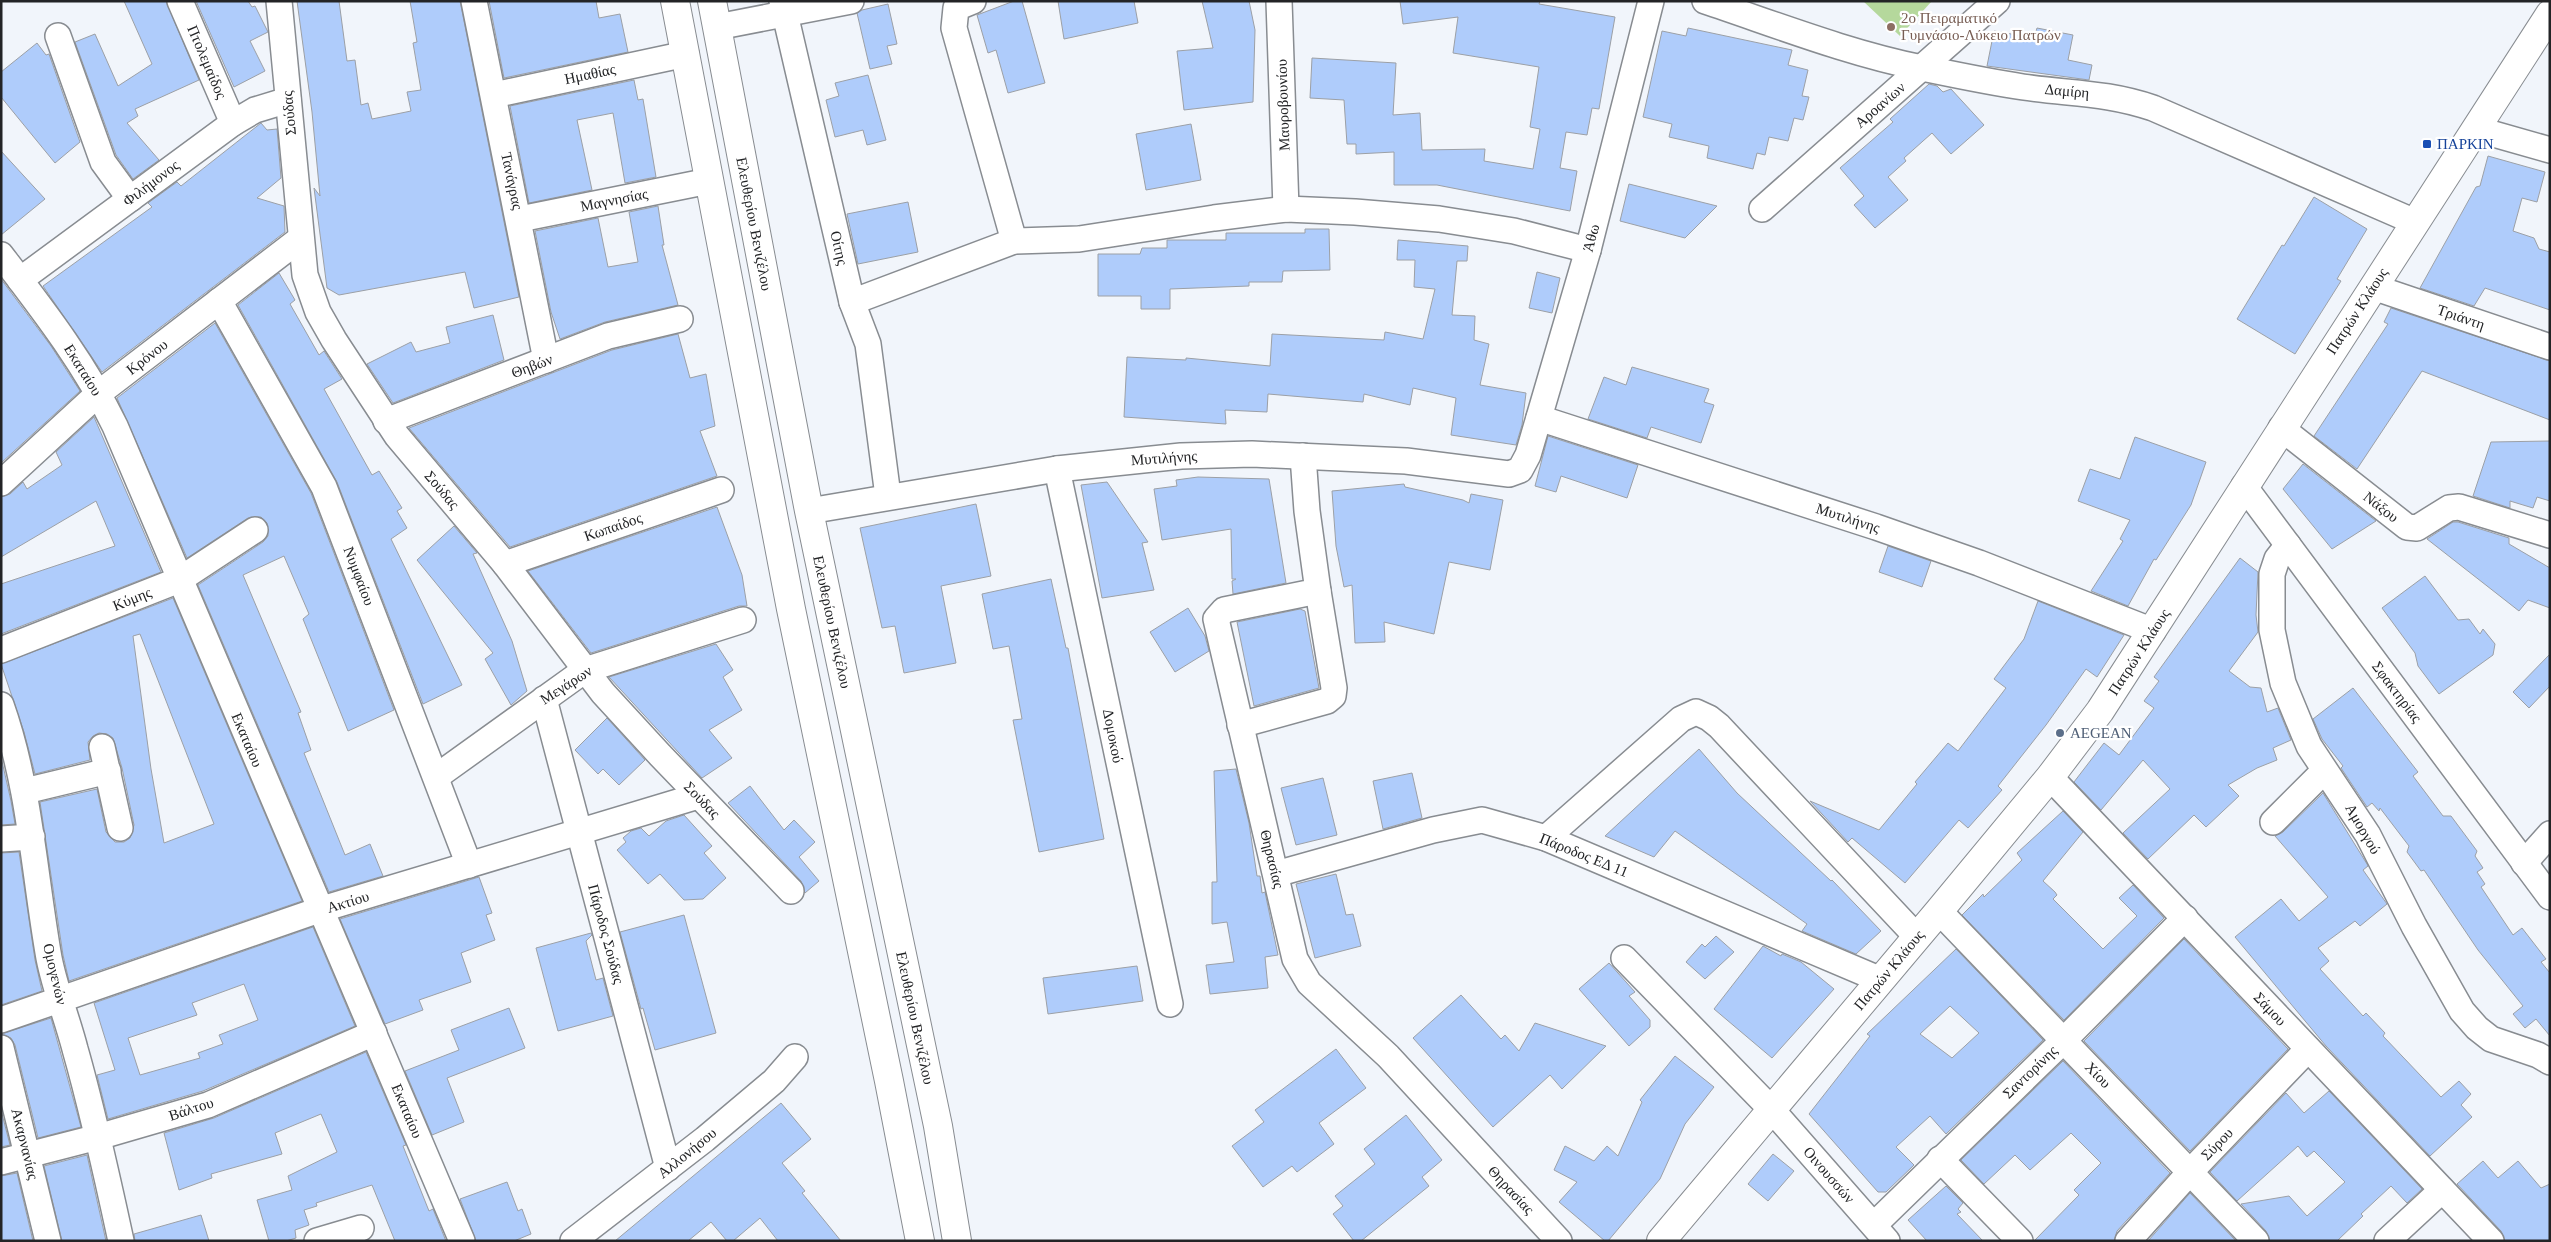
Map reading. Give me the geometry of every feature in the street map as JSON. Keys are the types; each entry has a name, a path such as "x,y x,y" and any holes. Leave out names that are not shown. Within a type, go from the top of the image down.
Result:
{"main road":[{"path":"675,1 790,609 888,1072 920,1241"},
{"name":"Ελευθερίου Βενιζέλου","path":"715,14 809,511 938,1126 957,1241"},
{"name":"Πατρών Κλάους","path":"1661,1241 2050,777 2100,710 2153,631 2281,428 2550,14"}],"street":[{"name":"Πτολεμαίδος","path":"180,1 232,123"},
{"name":"Σούδας","path":"279,1 300,239 305,275 318,312 386,421 505,564 585,670 621,713 698,796 791,890"},
{"name":"Τανάγρας","path":"474,1 520,219 546,360"},
{"path":"715,14 851,1"},
{"path":"973,1 956,8 954,28 1014,241"},
{"name":"Μαυροβουνίου","path":"1279,1 1286,209"},
{"name":"Άθω","path":"1520,470 1528,455 1588,250 1651,1"},
{"name":"Δαμίρη","path":"1705,1 1833,44 1922,68 2024,87 2097,94 2131,100 2415,222"},
{"name":"Αροανίων","path":"1762,209 1997,1"},
{"name":"Οίτης","path":"783,8 852,302 868,344 888,496"},
{"path":"58,36 103,162 130,199"},
{"name":"Ημαθίας","path":"494,95 686,54"},
{"name":"Φιλήμονος","path":"20,280 232,123 254,110 288,100"},
{"path":"2476,129 2550,150"},
{"name":"Μαγνησίας","path":"520,219 709,181"},
{"path":"852,302 1014,241 1079,240 1214,218 1286,209 1355,212 1439,219 1514,231 1588,250"},
{"name":"Κρόνου","path":"1,483 99,393 300,239"},
{"name":"Εκαταίου","path":"1,256 76,356 99,393 129,458 319,910 374,1033 462,1241"},
{"name":"Τριάντη","path":"2373,287 2550,347"},
{"name":"Νυμφαίου","path":"219,301 324,486 469,865"},
{"name":"Θηβών","path":"386,421 608,336 680,320"},
{"name":"Μυτιλήνης","path":"1539,418 1876,527 1978,563 2153,631"},
{"name":"Νάξου","path":"2281,428 2407,527 2417,528 2449,508 2459,507 2550,535"},
{"name":"Μυτιλήνης","path":"809,511 888,496 1058,469 1181,456 1303,456 1406,461 1509,474 1520,470"},
{"path":"1240,726 1327,701 1333,696 1334,688 1307,511 1303,456"},
{"name":"Δομοκού","path":"1058,469 1170,1004"},
{"name":"Σφακτηρίας","path":"2244,486 2550,897"},
{"name":"Κωπαίδος","path":"505,564 721,490"},
{"name":"Κύμης","path":"1,650 179,580 255,530"},
{"name":"Αμοργού","path":"2288,545 2277,559 2272,574 2271,615 2274,645 2287,696 2309,746 2324,771 2344,795 2368,835 2414,926 2465,1015 2483,1034 2491,1039 2538,1055 2550,1062"},
{"name":"Θηρασίας","path":"1318,591 1224,610 1218,614 1216,620 1295,959 1309,983 1388,1056 1559,1241"},
{"name":"Μεγάρων","path":"436,777 585,670 743,620"},
{"name":"Πάροδος Σούδας","path":"544,699 668,1168"},
{"name":"Ομογενών","path":"1,705 10,731 25,791 49,956 98,1137 121,1241"},
{"path":"1546,838 1680,719 1696,712 1709,718 1719,726 1917,937"},
{"path":"102,747 120,828"},
{"path":"25,791 108,771"},
{"path":"2273,822 2324,771"},
{"name":"Σάμου","path":"2050,777 2491,1241"},
{"name":"Ακτίου","path":"1,1020 61,1001 319,910 698,796"},
{"name":"Πάροδος ΕΔ 11","path":"1276,874 1471,821 1496,823 1546,838 1881,980"},
{"path":"2524,863 2550,834"},
{"path":"1,839 32,837"},
{"name":"Χίου","path":"1939,911 2256,1241"},
{"name":"Σαντορίνης","path":"1880,1233 1940,1160 2064,1040 2184,918"},
{"name":"Οινουσσών","path":"1624,958 1772,1110 1880,1233"},
{"name":"Βάλτου","path":"1,1162 98,1137 208,1105 374,1033"},
{"name":"Ακαρνανίας","path":"1,1048 48,1241"},
{"name":"Σύρου","path":"2128,1241 2190,1171 2308,1049"},
{"name":"Αλλονήσου","path":"573,1241 668,1168 774,1081 795,1057"},
{"path":"1940,1160 2020,1241"},
{"path":"2387,1241 2442,1190"},
{"path":"317,1241 361,1228"}],"green space":[{"path":"1863,1 1932,1 1900,36"}],"building":[{"path":"124,1 166,1 199,80 135,109 138,116 127,123 159,160 133,179 116,155 75,42 95,34 118,86 152,64"},
{"path":"196,1 248,1 252,7 255,6 268,32 250,41 265,71 234,87"},
{"path":"297,1 339,1 347,61 355,60 361,105 368,103 372,119 411,111 407,92 421,90 413,43 417,42 410,1 460,1 519,297 474,308 465,272 339,295 327,288 314,188 320,196 312,112"},
{"path":"489,1 596,1 599,18 620,14 628,52 504,78"},
{"path":"1014,1 1022,1 1045,83 1008,93 996,50 988,53 977,15"},
{"path":"1058,1 1134,1 1138,23 1064,39"},
{"path":"1202,1 1249,1 1255,30 1253,102 1184,110 1177,51 1213,48"},
{"path":"1400,1 1540,1 1539,4 1615,17 1599,109 1592,108 1587,135 1566,132 1560,168 1577,171 1570,211 1437,185 1394,185 1394,152 1356,154 1356,144 1347,144 1344,100 1310,98 1312,58 1396,63 1393,115 1420,113 1422,150 1485,149 1484,161 1533,169 1540,129 1530,127 1539,67 1453,53 1458,17 1403,24"},
{"path":"888,4 897,44 887,46 892,64 870,69 857,13"},
{"path":"1688,28 1792,50 1788,65 1808,70 1802,96 1809,97 1803,120 1794,118 1788,141 1769,137 1765,155 1757,153 1753,169 1707,158 1709,146 1669,137 1672,124 1643,117 1662,31 1686,36"},
{"path":"2037,28 2073,35 2068,60 2092,65 2089,80 1987,66 1994,31 2034,38"},
{"path":"37,43 46,55 49,54 80,142 55,163 1,97 1,72"},
{"path":"868,75 886,140 867,145 863,130 835,137 826,100 839,96 835,83"},
{"path":"634,80 638,100 643,99 656,177 625,183 613,113 577,120 592,190 529,203 510,106"},
{"path":"1929,84 1937,86 1943,92 1951,89 1984,125 1951,154 1932,133 1904,158 1906,161 1888,177 1908,200 1875,228 1854,205 1864,196 1840,168 1893,122 1890,119"},
{"path":"261,123 267,130 277,129 281,178 257,198 284,206 285,232 102,372 43,286 152,207 148,203 177,182 181,186"},
{"path":"1191,124 1201,180 1146,190 1136,134"},
{"path":"1,151 45,199 1,235"},
{"path":"2488,156 2545,172 2537,202 2522,198 2513,231 2534,238 2539,249 2550,252 2550,310 2485,288 2474,306 2420,288 2476,187 2480,186"},
{"path":"1629,184 1717,206 1685,238 1620,221"},
{"path":"2314,197 2367,229 2337,279 2341,281 2295,354 2237,319"},
{"path":"908,202 918,252 858,264 847,214"},
{"path":"658,206 664,245 662,245 678,305 605,322 560,339 551,312 535,231 598,218 608,267 638,262 629,212"},
{"path":"1305,229 1329,229 1330,270 1283,271 1282,282 1249,282 1249,286 1170,289 1170,309 1141,309 1141,296 1098,296 1098,254 1140,254 1142,248 1167,248 1167,240 1226,240 1226,233 1305,233"},
{"path":"1398,240 1468,246 1467,261 1457,261 1452,315 1475,316 1474,340 1489,344 1480,385 1526,393 1522,425 1516,445 1451,435 1456,398 1413,388 1410,405 1364,394 1363,402 1268,394 1267,412 1225,410 1226,424 1124,417 1127,357 1186,360 1186,358 1270,366 1272,334 1384,340 1385,332 1423,339 1435,289 1414,287 1415,260 1397,260"},
{"path":"1537,272 1560,278 1552,313 1529,308"},
{"path":"279,273 295,300 290,304 319,355 324,351 342,379 324,389 372,475 379,471 402,508 397,511 407,528 391,539 462,685 423,704 337,482 238,305"},
{"path":"1,279 51,346 80,391 1,463"},
{"path":"2391,308 2550,361 2550,420 2422,371 2357,469 2314,436 2388,324 2384,322"},
{"path":"493,315 504,360 393,403 367,364 411,342 416,352 450,343 446,327"},
{"path":"215,323 311,493 394,710 348,731 303,619 309,614 284,556 243,575 301,712 298,713 311,750 304,753 345,855 370,844 383,876 329,892 198,585 263,542 268,536 267,523 261,517 248,518 187,558 117,398"},
{"path":"678,334 690,378 706,374 715,426 700,431 717,476 510,547 409,428 612,350"},
{"path":"1632,367 1709,389 1704,402 1714,405 1701,443 1651,427 1647,438 1588,419 1604,377 1626,385"},
{"path":"94,417 161,572 1,634 1,584 115,546 96,501 1,557 1,497 10,494 23,482 27,489 62,465 56,452"},
{"path":"1548,436 1638,465 1627,498 1561,476 1556,492 1535,486"},
{"path":"2135,437 2206,462 2191,505 2156,560 2154,559 2128,606 2091,591 2123,541 2120,539 2130,520 2078,501 2090,469 2120,479"},
{"path":"2550,441 2550,501 2537,497 2533,508 2510,501 2510,508 2473,496 2491,442"},
{"path":"2303,464 2376,521 2332,549 2283,489"},
{"path":"1198,477 1269,479 1286,583 1233,594 1232,581 1236,579 1232,579 1231,529 1162,540 1154,489 1177,486 1176,480"},
{"path":"1107,482 1148,542 1142,543 1154,590 1102,598 1081,485"},
{"path":"1404,484 1405,487 1469,503 1471,494 1503,500 1490,570 1449,562 1434,634 1384,622 1385,642 1355,643 1352,585 1344,587 1336,546 1332,491"},
{"path":"976,504 991,576 941,586 956,663 904,673 895,626 882,628 860,528"},
{"path":"717,507 742,575 747,606 739,606 591,653 528,571"},
{"path":"2453,522 2509,538 2509,544 2550,568 2550,608 2528,600 2519,611 2427,539"},
{"path":"454,526 477,553 473,554 512,641 527,691 511,705 485,659 493,653 417,560"},
{"path":"1888,546 1931,561 1922,587 1879,572"},
{"path":"2240,558 2258,572 2256,615 2258,632 2229,671 2250,687 2261,688 2267,712 2278,708 2291,740 2273,748 2277,760 2257,768 2228,785 2239,796 2206,827 2194,815 2148,859 2123,833 2170,789 2143,760 2101,810 2074,782 2104,743 2119,755 2154,708 2144,701 2159,681 2154,677"},
{"path":"2425,576 2458,620 2469,619 2480,634 2483,629 2495,644 2493,655 2439,694 2418,666 2415,653 2382,608"},
{"path":"1051,579 1066,648 1068,648 1104,839 1039,852 1013,720 1022,719 1009,646 993,649 982,594"},
{"path":"173,598 302,901 69,981 63,955 40,802 97,789 106,832 115,842 124,842 130,838 134,825 122,768 113,738 107,734 99,733 88,742 90,760 35,774 24,732 1,664","holes":["140,634 214,824 164,843 151,769 133,636"]},
{"path":"2038,601 2124,635 2097,677 2086,669 2046,725 1998,786 2002,790 1968,828 1959,820 1905,883 1852,838 1848,842 1810,801 1879,830 1917,784 1915,782 1948,743 1958,751 2006,688 1994,679 2024,639"},
{"path":"1188,608 1205,636 1209,651 1175,672 1150,632"},
{"path":"1300,609 1305,611 1319,688 1254,706 1237,622"},
{"path":"716,644 733,670 723,677 742,710 709,730 732,758 702,778 609,677"},
{"path":"2550,654 2550,686 2529,708 2513,692"},
{"path":"2353,688 2418,772 2413,776 2443,816 2451,816 2477,851 2475,856 2483,868 2477,872 2485,884 2481,887 2513,935 2522,928 2546,959 2541,962 2550,973 2550,1036 2536,1019 2525,1028 2513,1014 2523,1006 2478,950 2424,870 2421,871 2407,852 2409,846 2380,808 2379,811 2372,803 2367,807 2341,768 2343,766 2322,739 2313,719"},
{"path":"607,718 645,760 619,785 603,769 598,774 575,750"},
{"path":"1699,749 1737,793 1832,880 1881,931 1856,954 1802,931 1807,924 1675,831 1654,857 1605,836"},
{"path":"1,757 11,801 15,824 1,825"},
{"path":"1236,769 1249,823 1257,876 1260,876 1262,893 1265,892 1278,955 1265,957 1268,988 1210,994 1206,965 1234,962 1227,922 1212,924 1212,882 1217,882 1214,771"},
{"path":"1412,773 1422,818 1383,829 1373,781"},
{"path":"1323,778 1337,835 1296,845 1281,788"},
{"path":"750,786 784,830 794,820 815,842 799,857 819,881 805,893 801,881 728,803"},
{"path":"2323,793 2367,864 2368,866 2363,870 2387,904 2360,926 2355,921 2318,948 2329,961 2320,969 2363,1016 2366,1013 2385,1033 2383,1036 2441,1097 2459,1081 2471,1094 2461,1105 2472,1117 2430,1156 2326,1046 2235,937 2281,899 2299,921 2328,897 2275,836 2283,832"},
{"path":"2063,811 2083,832 2043,881 2057,895 2053,899 2103,949 2137,916 2119,898 2133,885 2164,918 2064,1020 1962,915 1983,894 1984,897 2022,860 2017,853"},
{"path":"684,815 712,846 704,853 726,878 703,899 684,900 660,874 648,884 617,850 626,842 623,838 631,831 641,828 649,836 666,821"},
{"path":"19,852 35,960 42,991 1,1005 1,853"},
{"path":"1336,874 1346,915 1353,914 1361,946 1315,958 1296,884"},
{"path":"479,877 492,913 486,915 495,940 461,953 471,982 419,1000 423,1010 385,1024 340,919"},
{"path":"684,915 716,1033 655,1050 643,1008 641,1009 620,932"},
{"path":"313,927 355,1026 203,1091 108,1119 97,1075 115,1070 94,1003","holes":["244,984 258,1020 219,1035 223,1044 198,1053 200,1058 140,1075 128,1038 197,1015 192,1003"]},
{"path":"591,933 592,935 586,941 596,980 603,978 613,1016 558,1031 536,948"},
{"path":"1716,936 1734,952 1705,979 1686,962 1702,944 1705,947"},
{"path":"2184,939 2288,1049 2190,1151 2084,1041"},
{"path":"1763,946 1781,956 1782,954 1801,962 1834,989 1772,1058 1714,1009"},
{"path":"1956,949 2043,1040 1946,1134 1930,1116 1896,1147 1914,1165 1886,1192 1878,1192 1809,1114 1870,1036 1867,1034","holes":["1950,1006 1979,1033 1952,1058 1920,1034"]},
{"path":"1609,963 1635,992 1629,996 1650,1020 1650,1027 1629,1046 1579,989"},
{"path":"1137,966 1143,1001 1048,1014 1043,978"},
{"path":"1461,995 1501,1039 1505,1035 1519,1051 1535,1023 1606,1046 1562,1089 1550,1075 1493,1127 1413,1038"},
{"path":"509,1008 525,1048 447,1078 464,1122 432,1135 405,1071 459,1050 451,1030"},
{"path":"51,1018 81,1127 38,1138 15,1045 11,1038 1,1034"},
{"path":"1336,1049 1366,1088 1319,1123 1334,1144 1297,1172 1292,1166 1263,1187 1232,1146 1264,1122 1255,1110"},
{"path":"366,1052 406,1145 403,1146 429,1211 433,1209 446,1241 395,1241 372,1185 316,1203 317,1206 304,1210 309,1225 295,1230 296,1238 286,1241 269,1241 257,1200 292,1190 288,1176 337,1152 321,1114 275,1133 282,1154 211,1174 212,1178 179,1190 164,1133 214,1118"},
{"path":"1675,1056 1714,1087 1685,1124 1660,1179 1608,1241 1605,1241 1559,1202 1577,1182 1554,1170 1565,1146 1594,1161 1607,1146 1618,1156 1642,1102 1640,1100"},
{"path":"2063,1061 2170,1173 2117,1231 2114,1241 2034,1241 2079,1195 2074,1190 2101,1163 2071,1133 2030,1170 2015,1155 1984,1184 1961,1160"},
{"path":"2329,1091 2422,1189 2407,1203 2391,1186 2361,1214 2363,1216 2337,1241 2270,1241 2266,1231 2241,1204 2289,1196 2307,1216 2345,1182 2314,1151 2307,1157 2298,1146 2237,1201 2210,1172 2286,1093 2304,1113"},
{"path":"781,1103 811,1139 782,1163 805,1191 802,1193 841,1241 778,1241 760,1218 733,1241 727,1241 711,1222 688,1241 615,1241"},
{"path":"1,1110 10,1145 1,1147"},
{"path":"1406,1115 1442,1160 1422,1177 1429,1186 1361,1241 1354,1241 1333,1214 1343,1206 1335,1196 1375,1164 1364,1149"},
{"path":"1773,1154 1794,1171 1768,1201 1748,1184"},
{"path":"87,1155 106,1241 62,1241 44,1166"},
{"path":"2483,1161 2498,1178 2518,1161 2541,1188 2550,1184 2550,1241 2505,1241 2501,1231 2457,1184"},
{"path":"17,1173 33,1241 1,1241 1,1176"},
{"path":"507,1182 518,1211 522,1209 531,1234 514,1241 476,1241 460,1199"},
{"path":"1946,1186 1963,1203 1958,1209 1961,1212 1957,1214 1983,1241 1927,1241 1908,1220"},
{"path":"2190,1193 2236,1241 2148,1241"},
{"path":"201,1215 209,1241 135,1241 134,1234"}],"place":[{"name":"2ο Πειραματικό Γυμνάσιο-Λύκειο Πατρών","path":"1891,27"},
{"name":"ΠΑΡΚΙΝ","path":"2427,144"},
{"name":"AEGEAN","path":"2060,733"}]}
